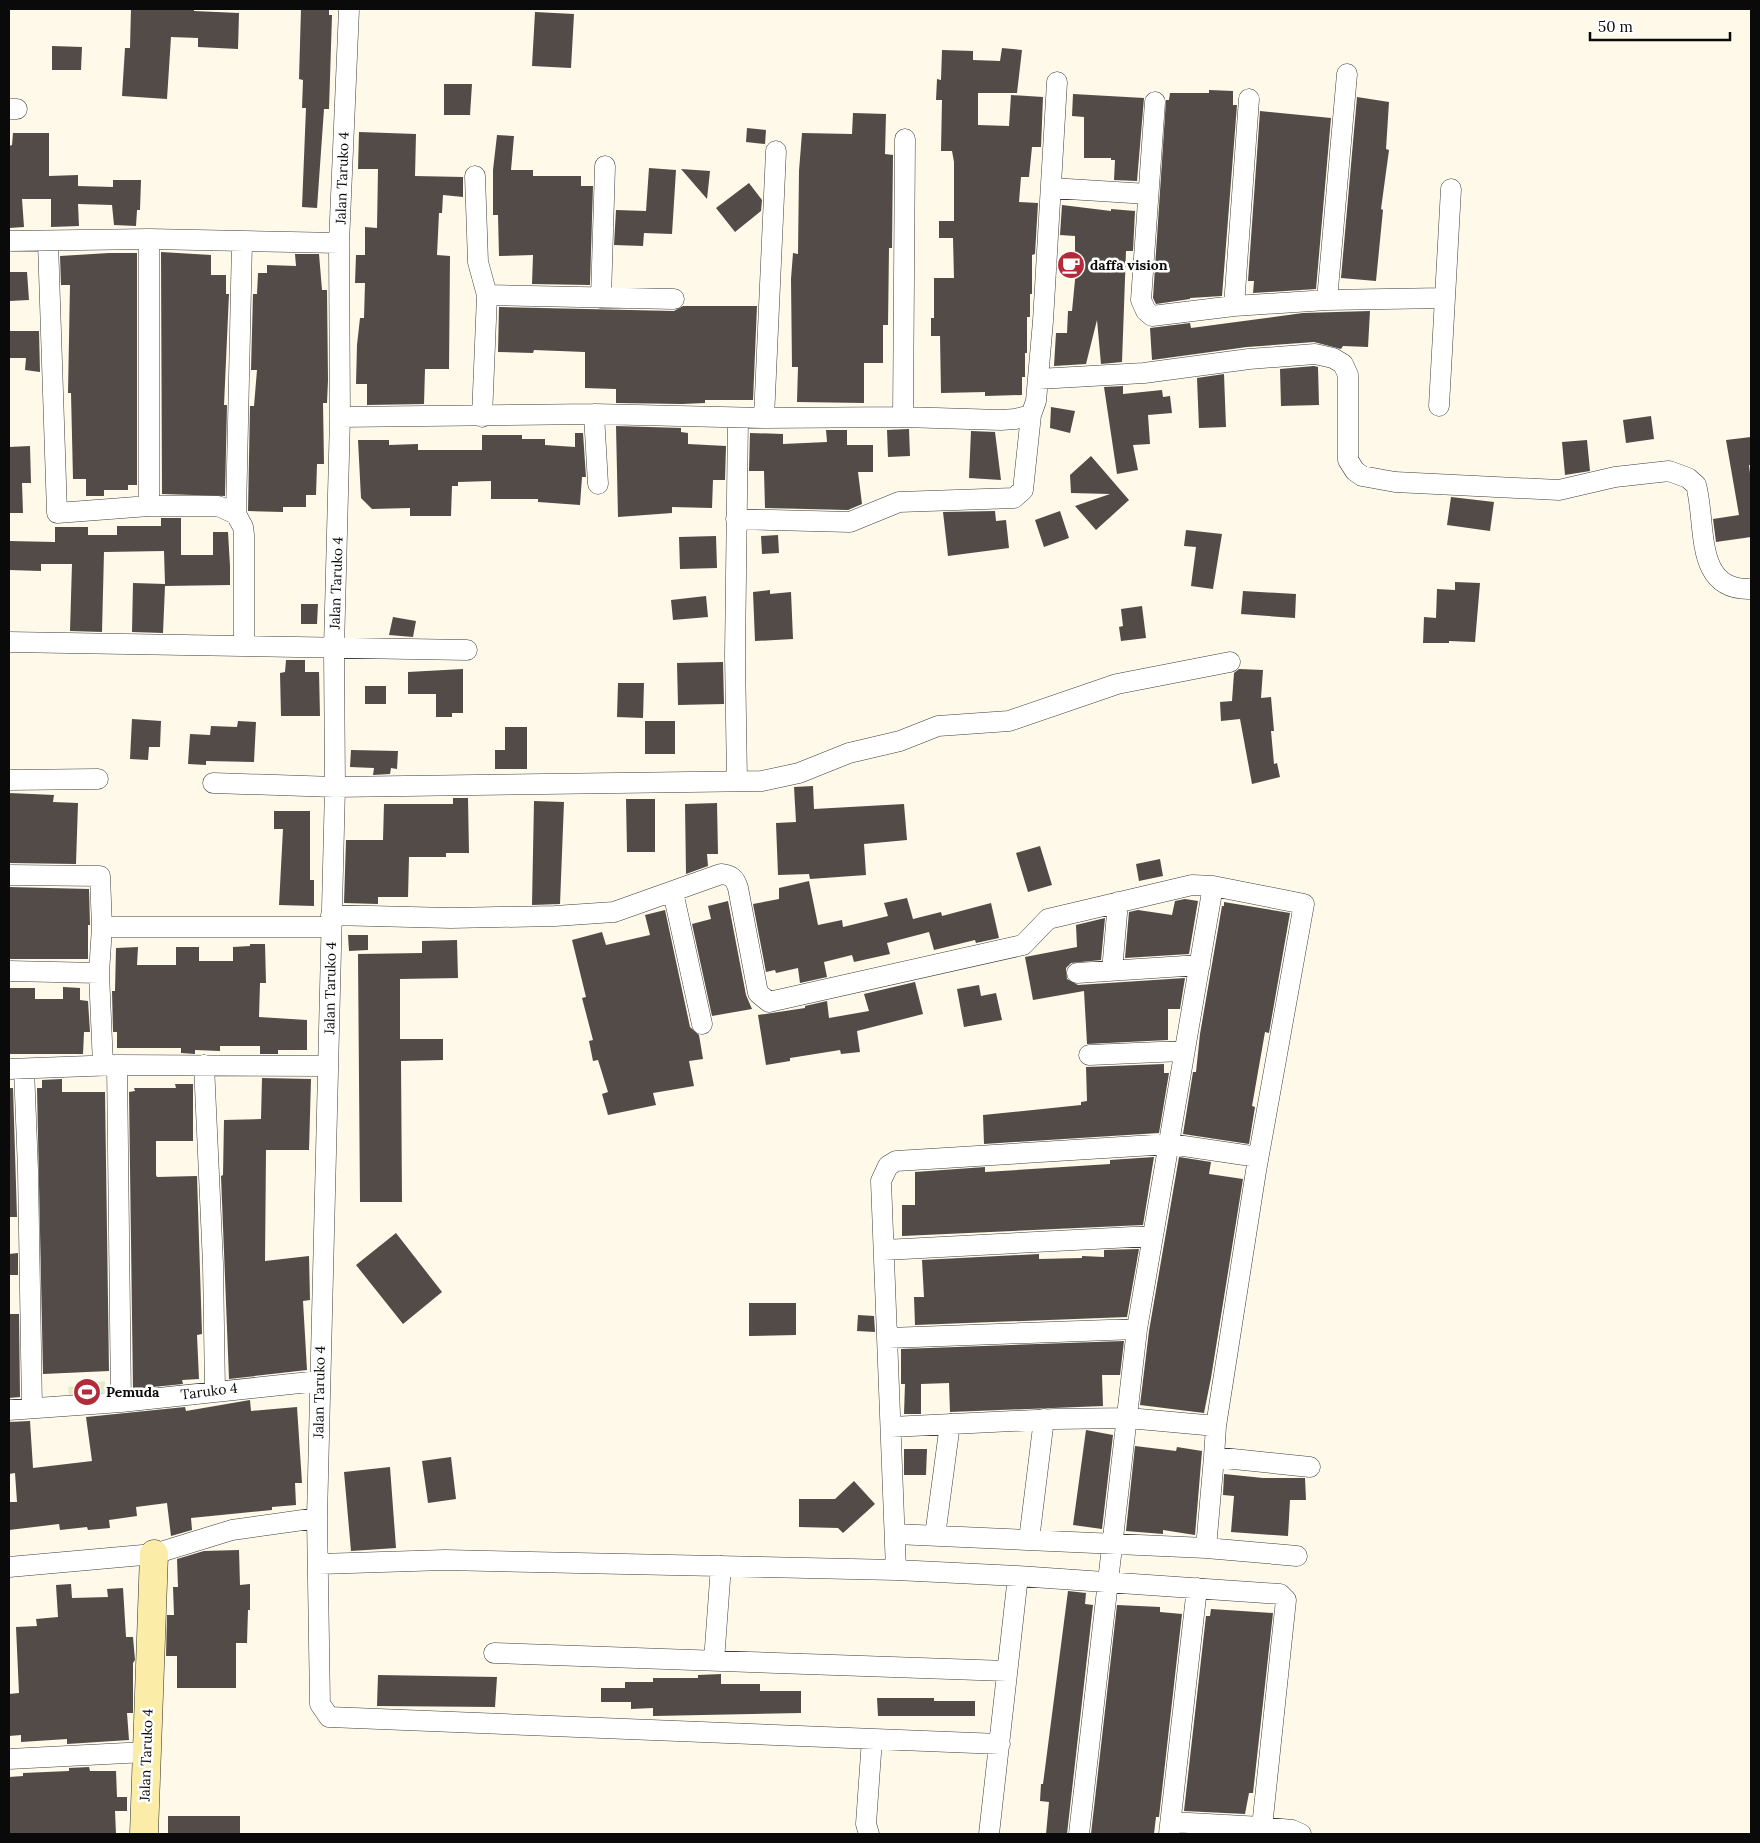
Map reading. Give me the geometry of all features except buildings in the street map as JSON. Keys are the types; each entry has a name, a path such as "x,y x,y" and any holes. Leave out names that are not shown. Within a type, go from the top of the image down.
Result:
{"street":[{"name":"Jalan Taruko 4","path":"349,9 340,243 340,417 334,648 335,787 319,1381 317,1518 320,1704 325,1714 333,1718 1000,1744"},
{"path":"1327,300 1347,74"},
{"path":"736,519 850,522 899,502 1014,498 1023,490 1030,415 1035,407 1038,379 1052,188 1057,82"},
{"path":"1234,306 1249,99"},
{"path":"1155,102 1141,300 1146,311 1157,316 1234,306 1327,300 1443,298"},
{"path":"903,417 905,139"},
{"path":"764,418 776,151"},
{"path":"601,298 605,166"},
{"path":"475,176 478,262 488,295 482,417"},
{"path":"1052,188 1148,194"},
{"path":"1439,406 1443,298 1451,189"},
{"path":"9,242 149,239 340,243"},
{"path":"149,239 149,506"},
{"path":"48,242 58,513 149,506 218,506 236,514"},
{"path":"242,242 236,514 244,527 244,646"},
{"path":"488,295 674,299"},
{"path":"1038,379 1144,373 1249,359 1315,354 1333,358 1343,364 1348,375 1348,460 1355,471 1362,476 1395,482 1559,490 1615,477 1669,472 1688,478 1696,486 1710,570 1720,581 1730,587 1751,590"},
{"path":"340,417 482,417 594,414 738,418 903,417 1001,420 1016,419 1030,415"},
{"path":"594,414 598,484"},
{"path":"737,781 735,655 738,418"},
{"path":"9,642 467,650"},
{"path":"213,783 335,787 762,781 799,774 849,753 900,741 938,726 1009,721 1117,684 1230,662"},
{"path":"9,780 98,779"},
{"path":"102,928 555,916 614,912 721,874 734,878 738,888 758,993 769,1002 1023,945 1048,919 1192,885 1212,886 1304,904 1258,1157 1216,1426 1206,1548"},
{"path":"9,875 100,876 102,928 100,973 110,1065 121,1402"},
{"path":"1079,1834 1114,1544 1137,1329 1152,1236 1170,1144 1183,1051 1200,965 1212,886"},
{"path":"673,892 702,1024"},
{"path":"1112,971 1118,902"},
{"path":"1077,973 1200,965"},
{"path":"9,972 100,973"},
{"path":"1089,1055 1183,1051"},
{"path":"32,1408 28,1170 16,1069 110,1065 328,1066"},
{"path":"204,1066 213,1264 215,1390"},
{"path":"896,1570 882,1181 888,1166 896,1161 1170,1144 1258,1157"},
{"path":"884,1250 1152,1236"},
{"path":"888,1338 1137,1329"},
{"name":"Taruko 4","path":"9,1410 121,1402 215,1390 319,1381"},
{"path":"891,1427 1044,1419 1128,1418 1216,1426"},
{"path":"1029,1540 1044,1419"},
{"path":"936,1536 950,1424"},
{"path":"1214,1457 1310,1467"},
{"path":"9,1567 154,1554 232,1530 317,1518"},
{"path":"895,1534 1206,1548 1298,1556"},
{"name":"Jalan Taruko 4","path":"144,1834 154,1554"},
{"path":"319,1564 445,1560 896,1570 1018,1576 1280,1594 1286,1600 1262,1827"},
{"path":"714,1661 721,1566"},
{"path":"989,1834 1018,1576"},
{"path":"1197,1588 1170,1828 1262,1827 1292,1830 1301,1834"},
{"path":"494,1653 1006,1671"},
{"path":"869,1834 866,1824 872,1739"},
{"path":"9,1759 146,1752"}],"green space":[{"name":"Pemuda","path":"105,1381 106,1397 70,1402 68,1387"}],"place":[{"name":"daffa vision","path":"1071,265"},
{"name":"Pemuda","path":"87,1392"}]}
